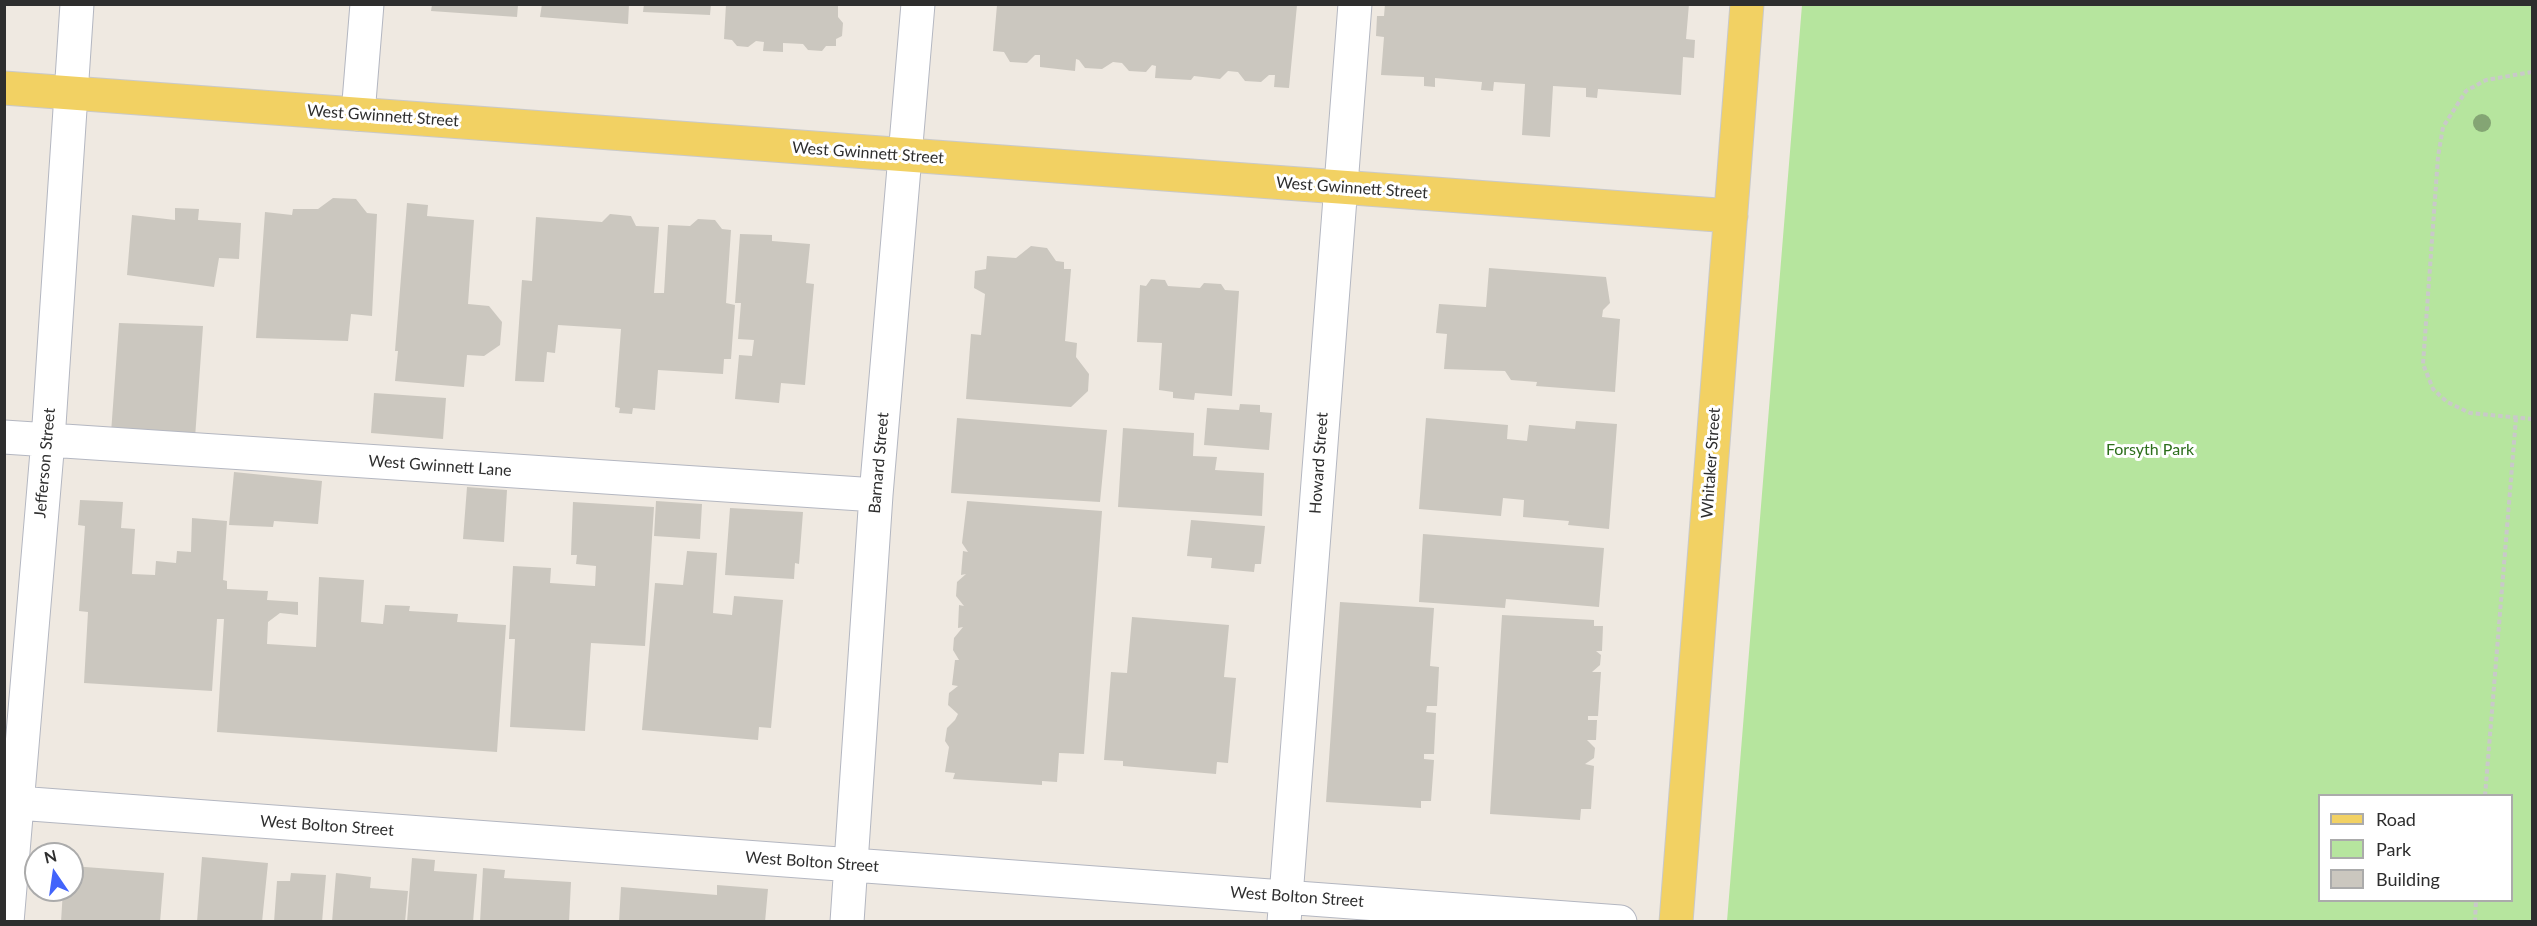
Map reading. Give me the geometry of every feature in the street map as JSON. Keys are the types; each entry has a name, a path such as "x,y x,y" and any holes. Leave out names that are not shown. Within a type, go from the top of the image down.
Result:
{"main road":[{"name":"Whitaker Street","path":"1676,921 1747,4"},
{"name":"West Gwinnett Street","path":"4,88 1731,216"}],"street":[{"name":"Jefferson Street","path":"7,921 10,802 48,440 77,4"},
{"path":"358,114 367,4"},
{"name":"Barnard Street","path":"847,921 876,495 918,4"},
{"name":"Howard Street","path":"1285,909 1355,4"},
{"name":"West Gwinnett Lane","path":"4,437 876,495"},
{"name":"West Bolton Street","path":"10,802 852,865 1285,909 1620,921"}],"path":[{"path":"2532,72 2486,80 2466,91 2443,127 2438,157 2423,364 2433,389 2447,402 2470,413 2532,419"},
{"path":"2485,794 2516,418"},
{"path":"2475,921 2476,902"}],"green space":[{"name":"Forsyth Park","path":"1802,5 2532,5 2532,921 1727,921"}],"building":[{"path":"542,4 629,4 628,24 540,17"},
{"path":"644,4 711,4 710,15 643,12"},
{"path":"726,4 838,4 838,17 843,23 842,36 836,39 836,46 826,46 822,51 808,50 803,44 783,43 783,52 763,51 764,42 756,41 748,47 737,46 732,40 724,39"},
{"path":"1385,4 1689,4 1686,39 1695,40 1694,58 1683,57 1681,95 1598,89 1597,98 1586,97 1586,88 1553,86 1550,137 1522,135 1525,84 1494,82 1493,91 1481,90 1482,82 1435,78 1435,87 1424,86 1424,77 1381,75 1384,37 1376,36 1377,16 1384,16"},
{"path":"432,5 518,5 517,17 431,11"},
{"path":"997,5 1297,5 1289,88 1274,87 1275,75 1269,75 1261,82 1245,81 1238,72 1228,71 1220,79 1194,76 1191,80 1155,78 1156,66 1152,65 1146,72 1129,71 1122,63 1113,62 1102,69 1085,68 1076,59 1075,71 1040,67 1040,55 1035,55 1027,63 1010,62 1004,52 993,51"},
{"path":"333,198 356,199 367,213 377,214 372,316 351,314 348,341 256,338 265,212 292,215 293,209 318,209"},
{"path":"407,203 428,205 427,216 474,220 468,304 489,306 502,322 500,345 484,356 467,355 464,387 395,381 398,351 395,351"},
{"path":"175,208 199,209 198,220 241,223 239,259 219,258 214,287 127,275 132,215 175,220"},
{"path":"610,214 631,216 636,226 659,227 654,293 664,293 668,225 690,226 698,219 715,220 722,229 731,230 726,303 735,305 731,359 724,359 723,374 658,370 655,410 633,408 632,414 619,413 620,408 615,407 621,329 558,325 555,353 547,352 544,382 515,381 522,280 532,281 536,217 602,222"},
{"path":"740,234 772,235 772,241 810,244 806,283 814,284 805,385 781,383 779,403 735,399 739,355 752,356 754,340 738,339 741,303 735,303"},
{"path":"1031,246 1047,248 1056,261 1064,262 1064,269 1071,269 1065,341 1077,343 1076,357 1089,374 1088,391 1071,407 966,399 971,334 981,335 985,294 974,288 975,271 986,269 987,256 1016,258"},
{"path":"1489,268 1606,277 1610,303 1603,310 1602,317 1620,319 1615,392 1536,386 1537,382 1511,380 1505,371 1444,369 1447,334 1436,333 1439,304 1486,307"},
{"path":"1151,279 1165,280 1168,286 1200,288 1204,283 1221,284 1225,290 1239,291 1232,396 1195,393 1194,400 1173,398 1173,392 1159,390 1162,343 1137,342 1140,285 1146,286"},
{"path":"119,323 203,326 195,438 111,433"},
{"path":"374,393 446,398 443,439 371,433"},
{"path":"1240,404 1260,405 1260,412 1272,413 1269,450 1204,445 1207,408 1239,410"},
{"path":"957,418 1107,430 1100,502 951,493"},
{"path":"1426,418 1508,425 1507,439 1527,441 1529,425 1575,429 1576,421 1617,424 1609,529 1568,525 1569,521 1523,517 1524,500 1503,498 1501,516 1419,509"},
{"path":"1123,428 1194,433 1193,456 1217,457 1215,470 1264,473 1262,516 1118,507"},
{"path":"234,472 322,481 318,524 274,521 273,527 229,525"},
{"path":"467,487 507,490 504,542 463,539"},
{"path":"80,500 123,502 121,528 135,529 132,574 155,575 156,561 176,563 177,551 191,552 192,518 227,521 223,580 227,581 227,589 268,591 267,600 298,602 298,615 280,613 268,622 267,644 316,647 319,577 364,580 361,622 383,624 385,605 410,606 409,611 458,614 457,622 506,625 497,752 217,732 224,619 217,619 212,691 84,683 88,612 79,611 85,526 78,525"},
{"path":"656,501 702,504 700,539 654,536"},
{"path":"967,501 1102,511 1084,754 1059,753 1057,782 1042,781 1042,785 953,779 955,773 945,772 949,747 945,741 947,728 958,714 948,705 949,693 958,686 952,685 955,660 959,660 953,650 954,638 963,627 958,628 959,605 964,606 956,596 957,582 966,574 961,575 963,551 968,552 962,543"},
{"path":"573,502 654,507 645,646 591,643 585,731 510,727 515,639 509,639 513,566 551,568 550,583 595,586 596,566 576,564 577,555 571,555"},
{"path":"730,508 803,512 799,564 795,563 794,579 725,575"},
{"path":"1191,520 1265,526 1261,564 1255,564 1254,572 1211,568 1212,558 1187,556"},
{"path":"1423,534 1604,548 1599,607 1506,599 1505,608 1419,602"},
{"path":"687,551 717,553 713,613 732,615 734,596 783,600 771,728 759,727 758,740 642,730 655,583 683,585"},
{"path":"1340,602 1434,608 1430,666 1439,667 1437,706 1427,706 1426,712 1436,713 1434,754 1424,754 1424,759 1434,760 1431,801 1421,801 1421,808 1326,802"},
{"path":"1502,615 1594,620 1594,626 1603,626 1602,651 1596,651 1601,655 1600,665 1592,672 1601,672 1598,716 1588,716 1588,720 1597,720 1596,740 1587,740 1595,748 1594,758 1585,764 1594,766 1591,809 1581,809 1580,820 1490,814"},
{"path":"1132,617 1229,625 1224,677 1236,678 1228,763 1217,762 1216,774 1123,766 1123,761 1104,760 1111,672 1127,673"},
{"path":"202,857 268,863 262,922 197,922"},
{"path":"412,858 435,860 434,871 477,874 473,922 407,922"},
{"path":"84,867 164,873 160,922 61,922 62,902 84,902"},
{"path":"483,868 505,870 504,878 571,882 569,922 480,922"},
{"path":"291,873 326,875 322,922 274,922 277,881 290,881"},
{"path":"336,873 371,877 370,888 408,891 405,922 332,922"},
{"path":"717,885 768,889 765,922 619,922 621,887 717,895"}]}
